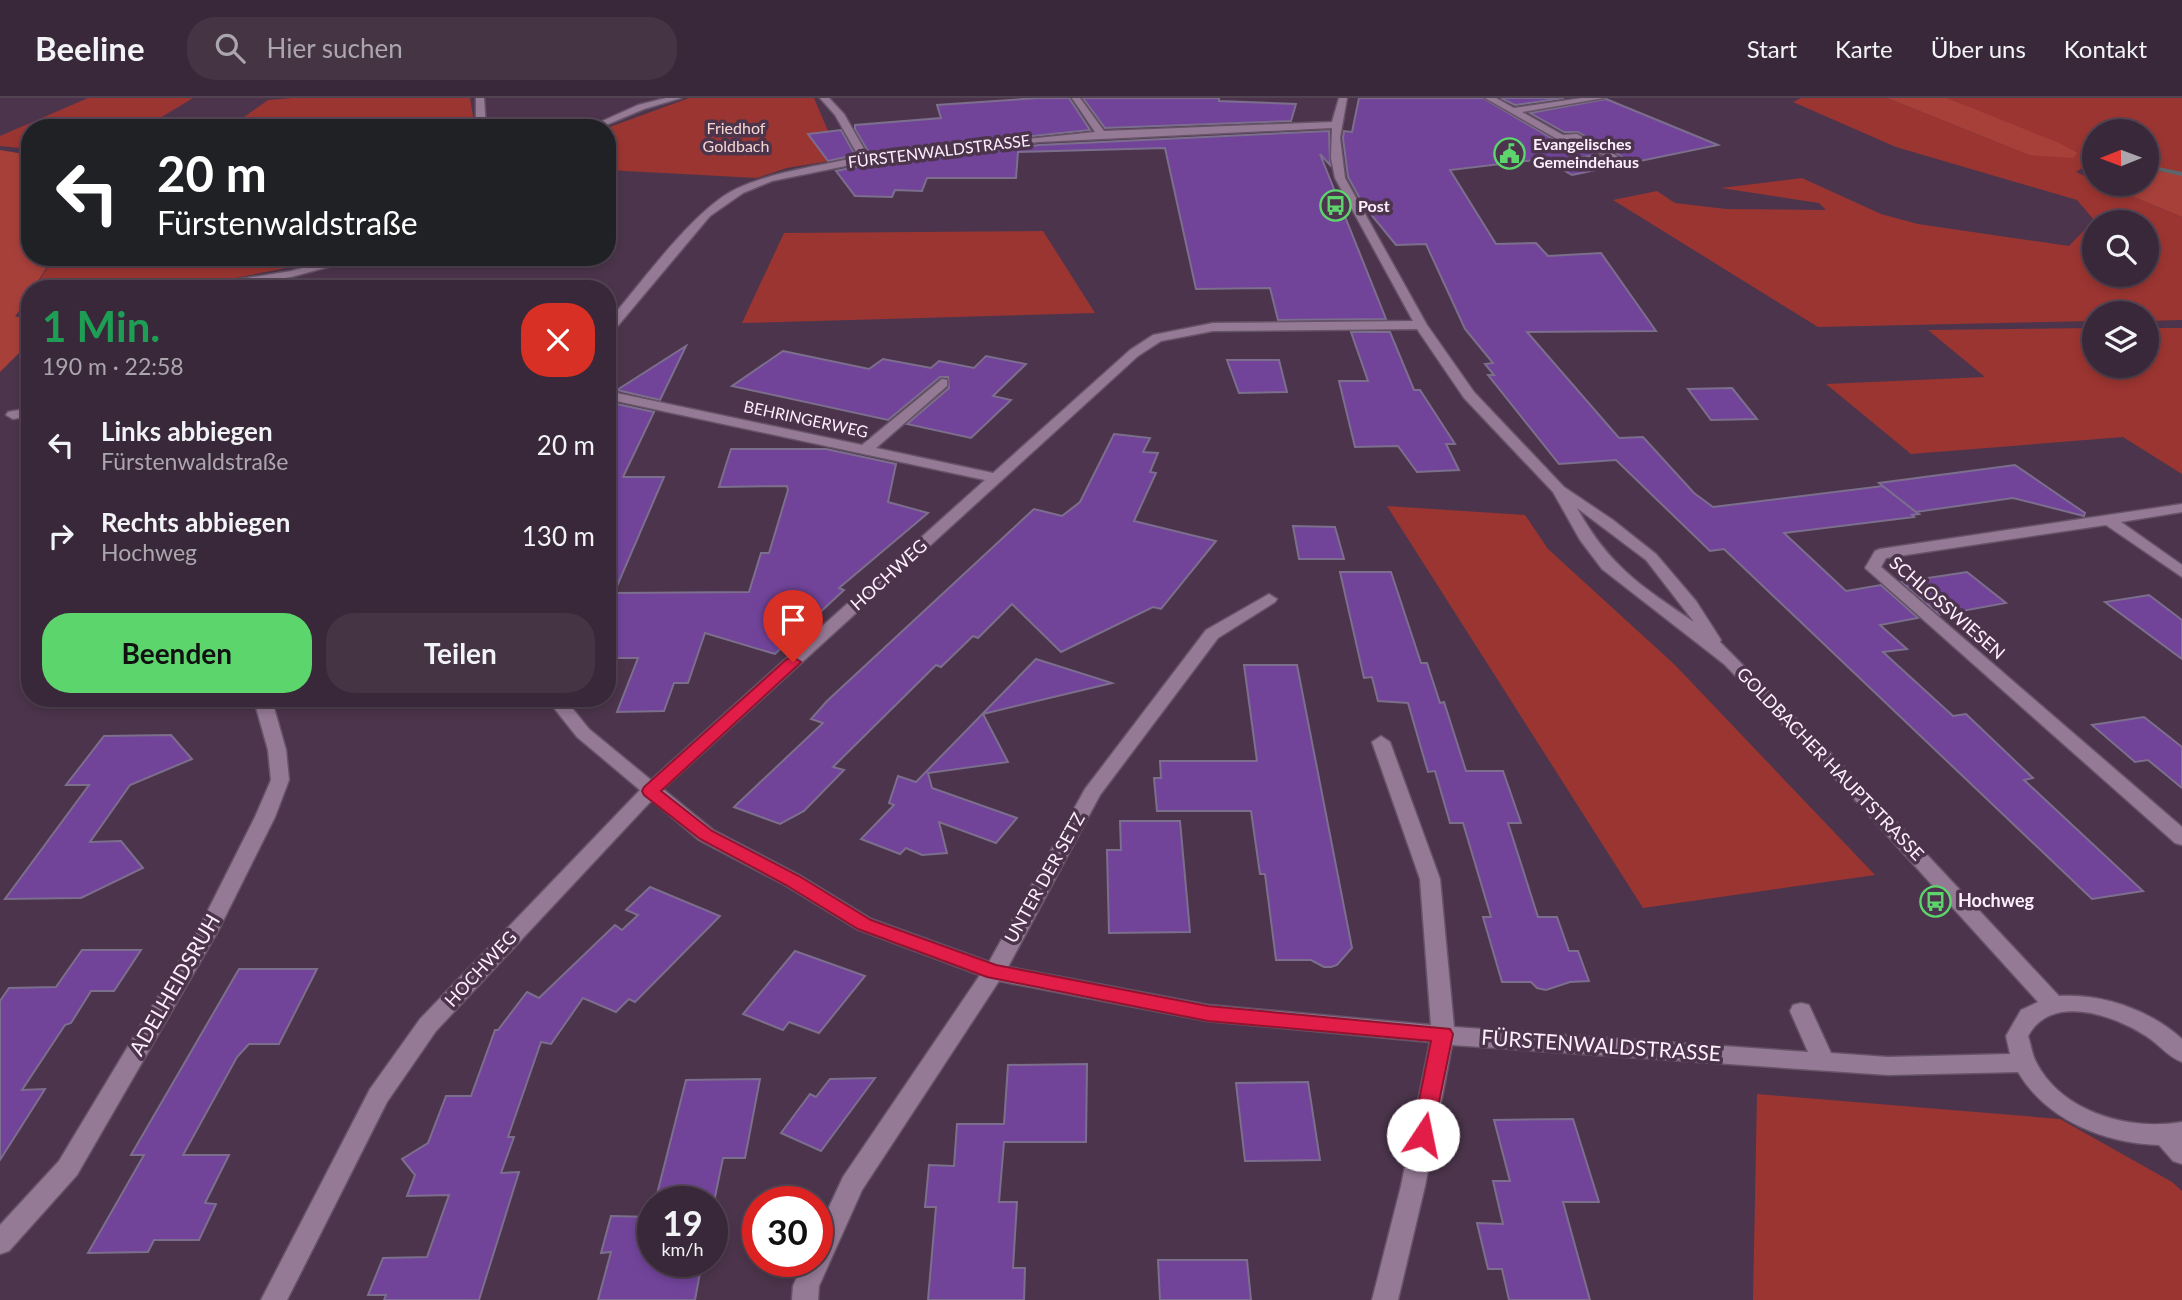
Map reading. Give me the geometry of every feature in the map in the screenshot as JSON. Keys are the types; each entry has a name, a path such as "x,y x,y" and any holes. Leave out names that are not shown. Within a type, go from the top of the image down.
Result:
{"street":[{"path":"480,98 481,119"},
{"path":"612,119 641,107 677,98"},
{"path":"824,98 839,114 865,159"},
{"path":"1076,98 1101,134"},
{"name":"GOLDBACHER HAUPTSTRASSE","path":"1343,98 1334,159 1340,178 1421,325 1469,395 1559,491 1608,523 1651,557 1690,604 1718,648"},
{"path":"1489,98 1562,138 1574,136 1618,159 1560,166"},
{"path":"1514,110 1600,98"},
{"name":"FÜRSTENWALDSTRASSE","path":"616,320 706,214 739,191 793,172 865,159 1101,134 1337,125"},
{"path":"253,280 323,266"},
{"name":"HOCHWEG","path":"274,1300 378,1096 428,1025 650,791 1134,353 1157,338 1213,327 1421,325"},
{"path":"865,450 942,383"},
{"name":"BEHRINGERWEG","path":"616,398 997,478"},
{"path":"13,415 21,414"},
{"name":"GOLDBACHER HAUPTSTRASSE","path":"1559,491 1581,530 1607,565 1639,592 1718,648 1940,878 2054,1004"},
{"name":"SCHLOSSWIESEN","path":"2182,508 1880,554 1873,568 2182,838"},
{"path":"2108,520 2182,572"},
{"name":"UNTER DER SETZ","path":"833,1226 852,1184 994,972 1092,793 1212,635 1269,600"},
{"name":"ADELHEIDSRUH","path":"0,1243 68,1168 208,931 265,817 280,780 277,750 265,707"},
{"name":"FÜRSTENWALDSTRASSE","path":"562,707 583,733 706,835 792,880 864,924 994,972 1208,1013 1443,1034 1888,1066 2024,1063"},
{"path":"1381,742 1430,879 1443,1034 1413,1186 1385,1300"},
{"path":"2177,1141 2111,1129 2082,1117 2050,1095 2037,1082 2024,1063 2018,1036 2029,1015 2054,1004 2078,1004 2130,1018 2156,1031 2182,1053"},
{"path":"1801,1011 1824,1061"},
{"name":"UNTER DER SETZ","path":"805,1300 810,1277"}],"green space":[{"path":"88,98 193,98 158,119 39,119"},
{"path":"470,98 474,119 242,119 268,100"},
{"name":"Friedhof Goldbach","path":"689,98 814,98 831,138 846,149 847,158 787,168 757,178 616,170 616,125"},
{"path":"1801,98 1887,98 2029,155 2078,153 1947,98 2182,98 2182,175 2160,171 2160,119 2082,119 2082,168 2076,172 2082,175 2082,196 2132,196 2182,217 2182,320 2159,321 2159,301 2082,301 2082,321 1818,327 1613,200 1657,191 1675,203 1726,209 1826,210 1819,203 1721,188 1802,178 1881,214 1918,224 2069,246 2082,232 2082,287 2159,287 2159,210 2086,210 2077,200 1896,147 1793,102"},
{"path":"21,127 21,148 0,146 0,136"},
{"path":"1043,231 1095,313 742,323 784,233"},
{"path":"48,266 297,266 225,280 40,280"},
{"path":"2082,328 2082,378 2159,378 2159,328 2182,328 2182,474 2123,437 1911,454 1826,384 1985,377 1928,330"},
{"path":"1387,506 1525,515 1548,549 1675,665 1875,875 1643,908"},
{"path":"1757,1094 2060,1119 2172,1182 2182,1191 2182,1300 1753,1300"}],"shaded area":[{"path":"1887,98 1947,98 2078,153 2073,158 2029,155"},
{"path":"0,150 21,154 21,266 47,266 39,280 21,280 21,308 15,317 21,317 21,351 0,372"},
{"path":"2160,171 2182,175 2182,217 2132,196 2160,196"}],"building":[{"path":"1069,98 1090,130 869,153 855,129 855,125 941,118 937,105"},
{"path":"1083,98 1219,98 1219,101 1296,104 1291,121 1105,128"},
{"path":"1359,98 1483,98 1558,142 1572,142 1598,155 1560,160 1554,165 1543,159 1450,170 1496,244 1536,243 1548,256 1601,253 1656,331 1527,332 1619,438 1643,437 1694,493 1713,507 1883,486 1919,514 1912,515 1914,517 1784,533 1846,591 1881,585 1918,618 1880,625 1907,649 1883,652 1953,716 1966,714 2033,778 2024,780 2143,891 2092,899 1724,549 1710,551 1616,460 1559,464 1488,375 1494,375 1485,364 1493,363 1465,329 1426,244 1396,245 1364,206 1348,177 1343,138 1344,131 1352,132"},
{"path":"1501,98 1564,98 1515,105"},
{"path":"1606,99 1718,145 1572,175 1563,170 1617,165 1624,158 1578,132 1564,132 1530,113"},
{"path":"841,130 855,155 828,161 808,134"},
{"path":"1329,131 1330,165 1320,154 1386,319 1278,320 1270,288 1196,289 1165,148 1018,152 1016,178 927,178 922,191 895,190 892,197 855,196 836,171 865,165 1039,145"},
{"path":"1351,332 1390,332 1414,390 1420,390 1455,444 1446,444 1459,470 1417,472 1398,446 1355,447 1339,381 1368,381"},
{"path":"686,346 660,400 617,390"},
{"path":"783,351 869,369 883,359 931,368 939,361 974,368 986,356 1026,364 993,396 1011,400 971,438 907,424 949,388 948,377 940,377 888,420 732,386"},
{"path":"1227,360 1279,360 1287,392 1239,393"},
{"path":"1732,388 1757,419 1711,420 1688,389"},
{"path":"616,404 654,412 623,477 664,477 616,588"},
{"path":"1114,434 1150,438 1143,452 1158,453 1150,472 1156,473 1134,521 1216,541 1161,609 1153,607 1061,652 1012,604 978,638 973,636 941,667 936,665 833,767 844,770 804,811 780,824 734,807 823,723 811,719 827,701 1034,509 1062,516 1080,502"},
{"path":"731,449 826,449 896,464 888,502 928,513 839,588 844,590 775,654 705,633 688,683 674,683 664,711 617,712 638,658 616,658 616,593 749,592 761,553 769,553 787,486 719,487"},
{"path":"2015,465 2085,513 2084,516 2013,498 1916,512 1879,483"},
{"path":"1293,526 1335,527 1344,559 1299,559"},
{"path":"1340,572 1391,572 1421,663 1427,663 1440,703 1444,702 1466,771 1503,771 1521,823 1508,823 1538,917 1557,917 1569,951 1578,951 1589,981 1570,982 1546,990 1537,988 1531,982 1502,982 1483,917 1491,917 1463,823 1450,823 1435,771 1428,772 1408,703 1378,701 1372,677 1364,678"},
{"path":"1967,572 2006,603 1940,615 1902,582"},
{"path":"2149,595 2182,620 2182,659 2105,602"},
{"path":"1036,659 1112,683 983,714 1008,762 928,773 932,788 1017,818 996,843 939,822 947,853 922,855 906,848 900,854 861,839 894,805 889,803 898,776 916,782"},
{"path":"1244,665 1297,665 1352,948 1337,965 1331,967 1324,967 1311,960 1276,960 1265,874 1260,874 1251,811 1157,811 1154,778 1161,778 1160,761 1257,761"},
{"path":"2144,717 2182,747 2182,788 2148,760 2135,762 2092,725"},
{"path":"171,735 192,759 130,785 90,842 121,841 143,868 81,898 5,899 89,785 66,785 104,736"},
{"path":"1120,821 1180,821 1190,932 1109,933 1107,850 1121,850"},
{"path":"650,887 720,916 635,1002 629,999 616,1012 583,998 551,1044 541,1042 508,1137 514,1137 501,1173 519,1172 479,1300 384,1300 386,1295 368,1295 383,1258 427,1257 449,1195 407,1196 415,1175 402,1159 428,1143 446,1096 471,1096 495,1030 498,1030 527,992 539,998 615,925 622,930 638,915 626,910"},
{"path":"82,950 141,950 114,991 91,991 71,1023 65,1025 22,1090 45,1089 0,1160 0,1001 9,988 56,987"},
{"path":"795,951 865,976 819,1033 789,1022 783,1030 743,1014"},
{"path":"239,969 317,969 279,1044 249,1044 237,1057 183,1155 229,1155 205,1203 216,1204 199,1240 154,1240 148,1252 88,1253 144,1155 131,1155"},
{"path":"1087,1064 1086,1142 1004,1142 999,1202 1017,1202 1013,1268 1025,1268 1024,1300 928,1300 936,1207 925,1207 929,1165 954,1166 957,1124 1004,1124 1008,1065"},
{"path":"875,1078 821,1151 781,1133 810,1094 816,1097 830,1079"},
{"path":"760,1079 745,1158 723,1158 717,1186 659,1186 686,1080"},
{"path":"1308,1082 1320,1160 1245,1161 1236,1083"},
{"path":"1573,1119 1599,1202 1563,1202 1590,1300 1509,1300 1502,1269 1488,1269 1477,1223 1503,1224 1493,1181 1510,1181 1494,1120"},
{"path":"611,1216 637,1217 637,1277 699,1277 695,1300 598,1300 611,1252 601,1253"},
{"path":"1158,1260 1247,1260 1251,1300 1160,1300"}],"waterway":[{"path":"2160,169 2182,174"}],"place":[{"name":"Evangelisches Gemeindehaus","path":"1510,153"},
{"name":"Post","path":"1335,206"},
{"name":"Hochweg","path":"1935,901"}],"route":[{"path":"793,662 650,791 706,835 792,880 864,924 994,972 1208,1013 1443,1034 1423,1135"}]}
